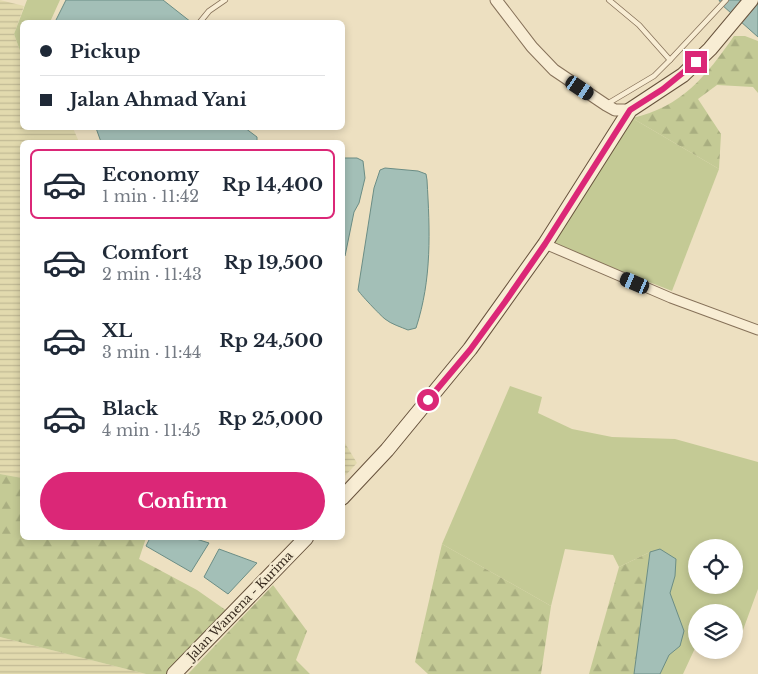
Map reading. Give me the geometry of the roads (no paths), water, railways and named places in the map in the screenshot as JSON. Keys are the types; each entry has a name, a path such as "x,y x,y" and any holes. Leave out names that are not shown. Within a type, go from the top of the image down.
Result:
{"main road":[{"path":"345,495 387,450 470,350 545,244 630,110 682,75 710,49 751,0"},
{"name":"Jalan Wamena - Kurima","path":"174,674 304,540"}],"street":[{"path":"496,0 532,47 554,70 615,110 630,110"},
{"path":"545,244 671,298 758,330"}],"lane":[{"path":"202,20 209,11 225,0"},
{"path":"610,0 639,25 670,60"},
{"path":"606,105 654,76 726,0"}],"water":[{"path":"66,0 163,0 188,20 56,20"},
{"path":"719,0 758,0 758,37 722,5"},
{"path":"97,130 248,130 257,137 257,140 100,140"},
{"path":"345,158 357,158 363,161 365,178 359,203 354,212 345,256"},
{"path":"385,168 418,171 426,174 427,180 429,255 425,291 416,328 408,330 385,319 358,290 374,188 380,170"},
{"path":"149,540 199,540 209,543 191,572 146,546"},
{"path":"219,549 257,563 228,594 204,577"},
{"path":"660,549 676,559 675,576 670,593 684,631 680,646 669,655 660,674 634,674 650,552"}]}
